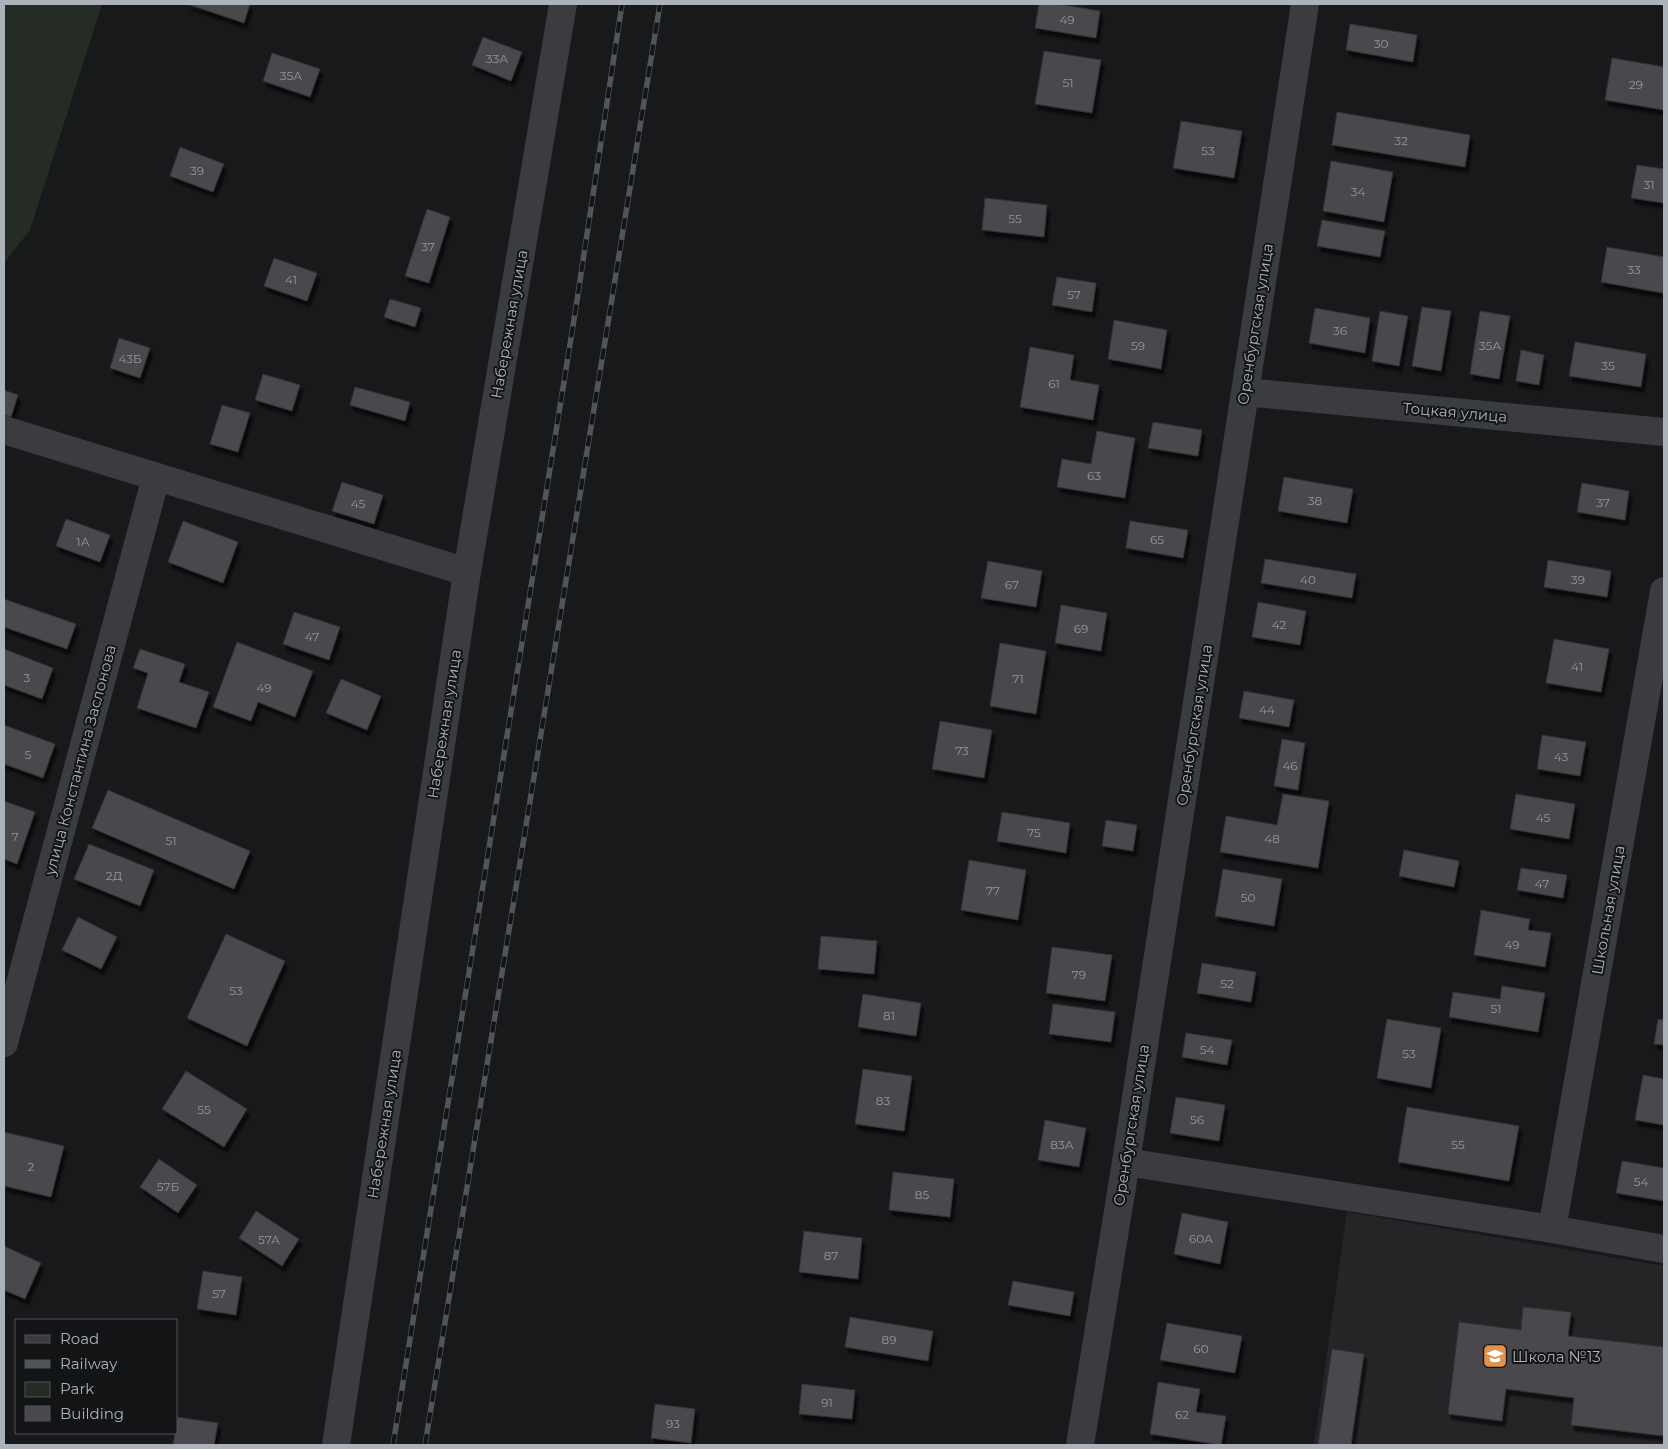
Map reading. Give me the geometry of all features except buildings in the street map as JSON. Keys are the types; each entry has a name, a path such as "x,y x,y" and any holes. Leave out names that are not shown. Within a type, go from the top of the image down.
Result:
{"street":[{"name":"Набережная улица","path":"336,1445 467,572 563,4"},
{"name":"Оренбургская улица","path":"1080,1445 1126,1162 1305,4"},
{"name":"Тоцкая улица","path":"1245,392 1664,432"},
{"path":"4,430 467,572"},
{"name":"улица Константина Заслонова","path":"4,1043 156,477"},
{"name":"Школьная улица","path":"1552,1229 1664,591"},
{"path":"1126,1162 1664,1248"}],"shaded area":[{"name":"Школа №13","path":"1347,1212 1664,1266 1664,1445 1314,1445"}],"green space":[{"path":"4,4 102,4 30,230 4,263"}],"railway":[{"path":"393,1445 576,307 622,4"},
{"path":"425,1445 660,4"}],"place":[{"name":"Школа №13","path":"1495,1356"}]}
